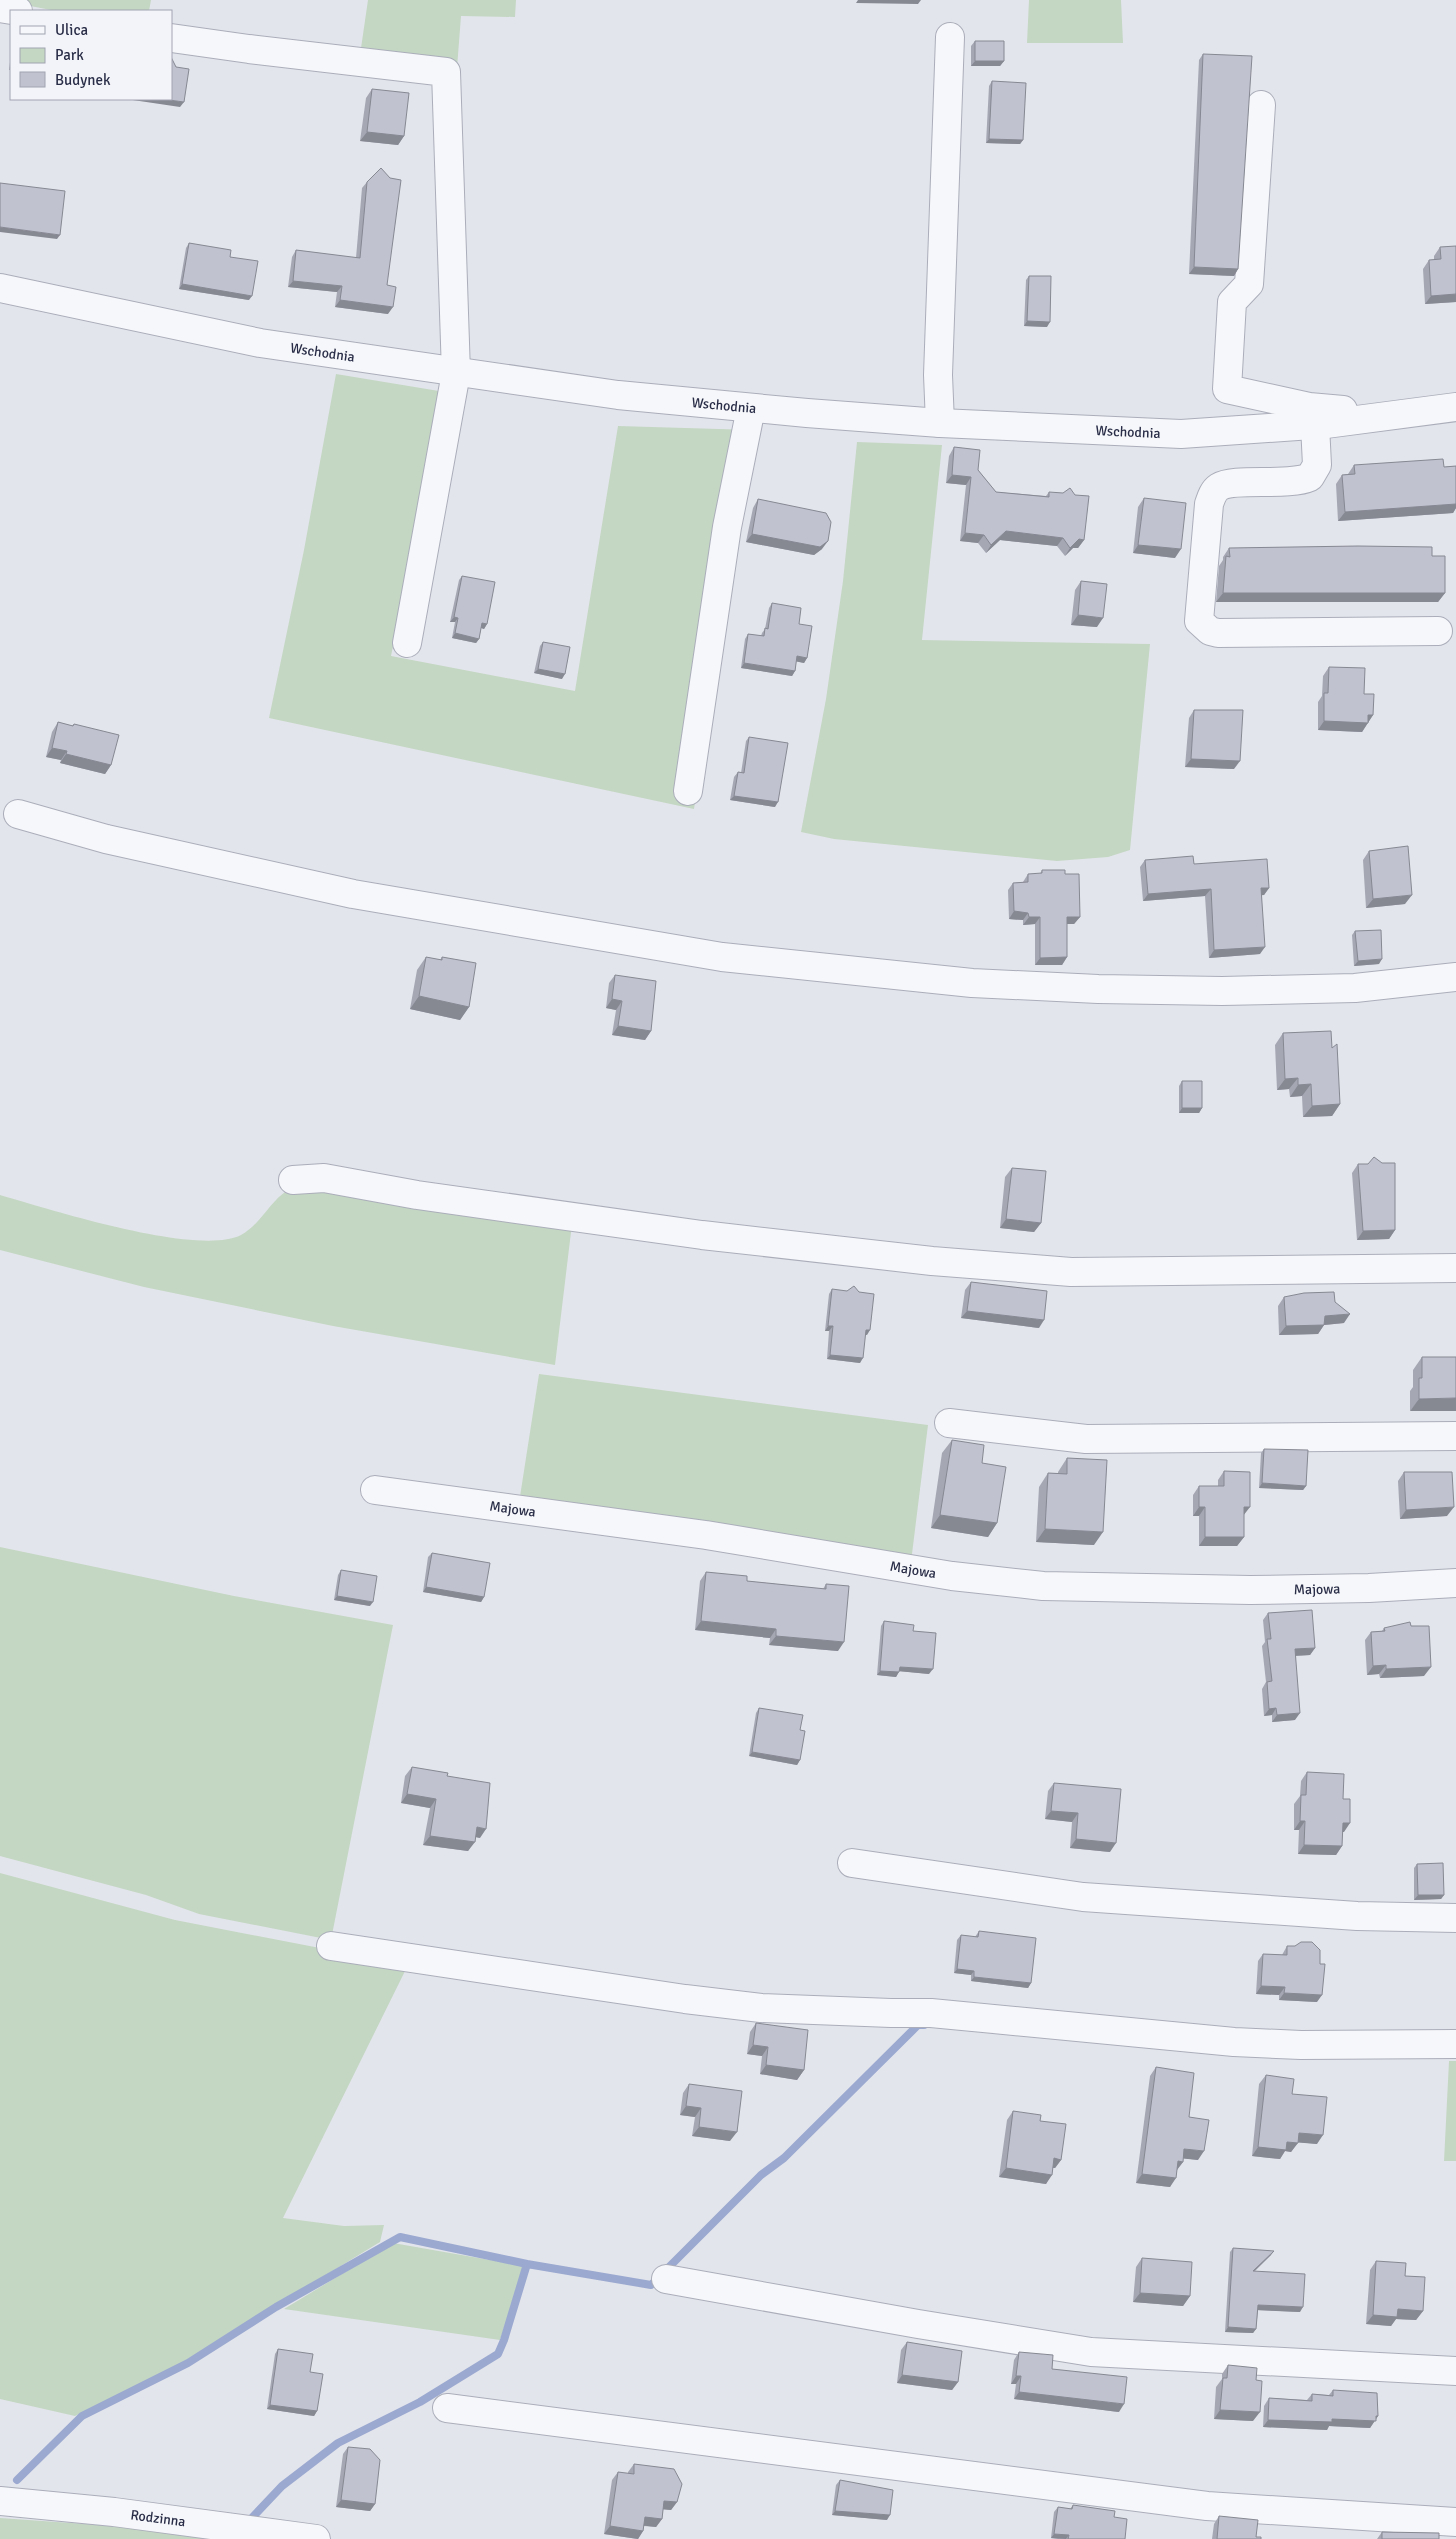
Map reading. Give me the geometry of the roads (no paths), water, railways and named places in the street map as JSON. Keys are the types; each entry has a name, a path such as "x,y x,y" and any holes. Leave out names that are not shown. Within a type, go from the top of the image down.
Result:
{"street":[{"path":"940,423 938,375 950,37"},
{"path":"172,38 446,72 456,373 408,643"},
{"path":"1261,105 1249,284 1232,302 1227,389 1308,407 1399,414"},
{"name":"Wschodnia","path":"0,288 260,343 456,373 618,395 751,408 940,423 1181,434 1315,425 1456,407"},
{"path":"688,791 727,528 751,408"},
{"path":"1315,425 1317,465 1310,477 1296,481 1219,486 1211,497 1199,621 1210,631 1218,633 1438,631"},
{"path":"18,814 106,839 353,894 722,957 972,983 1098,989 1222,991 1355,988 1456,977"},
{"path":"293,1180 324,1178 417,1195 702,1235 932,1261 1071,1272 1456,1268"},
{"path":"949,1423 1086,1439 1456,1436"},
{"name":"Majowa","path":"375,1490 706,1535 952,1576 1043,1586 1250,1590 1369,1588 1456,1583"},
{"path":"852,1864 1083,1897 1358,1916 1456,1918"},
{"path":"331,1946 685,1999 761,2008 892,2013 931,2012 1234,2042 1301,2045 1456,2044"},
{"path":"666,2279 918,2324 1091,2352 1456,2371"},
{"path":"446,2408 1207,2506 1456,2522"},
{"name":"Rodzinna","path":"0,2502 114,2512 316,2539"}],"waterway":[{"path":"247,2523 282,2486 338,2443 420,2402 498,2354 527,2264 651,2285 761,2175 784,2158 918,2025 924,2025"},
{"path":"17,2480 82,2416 188,2363 276,2307 400,2237 527,2264"}]}
